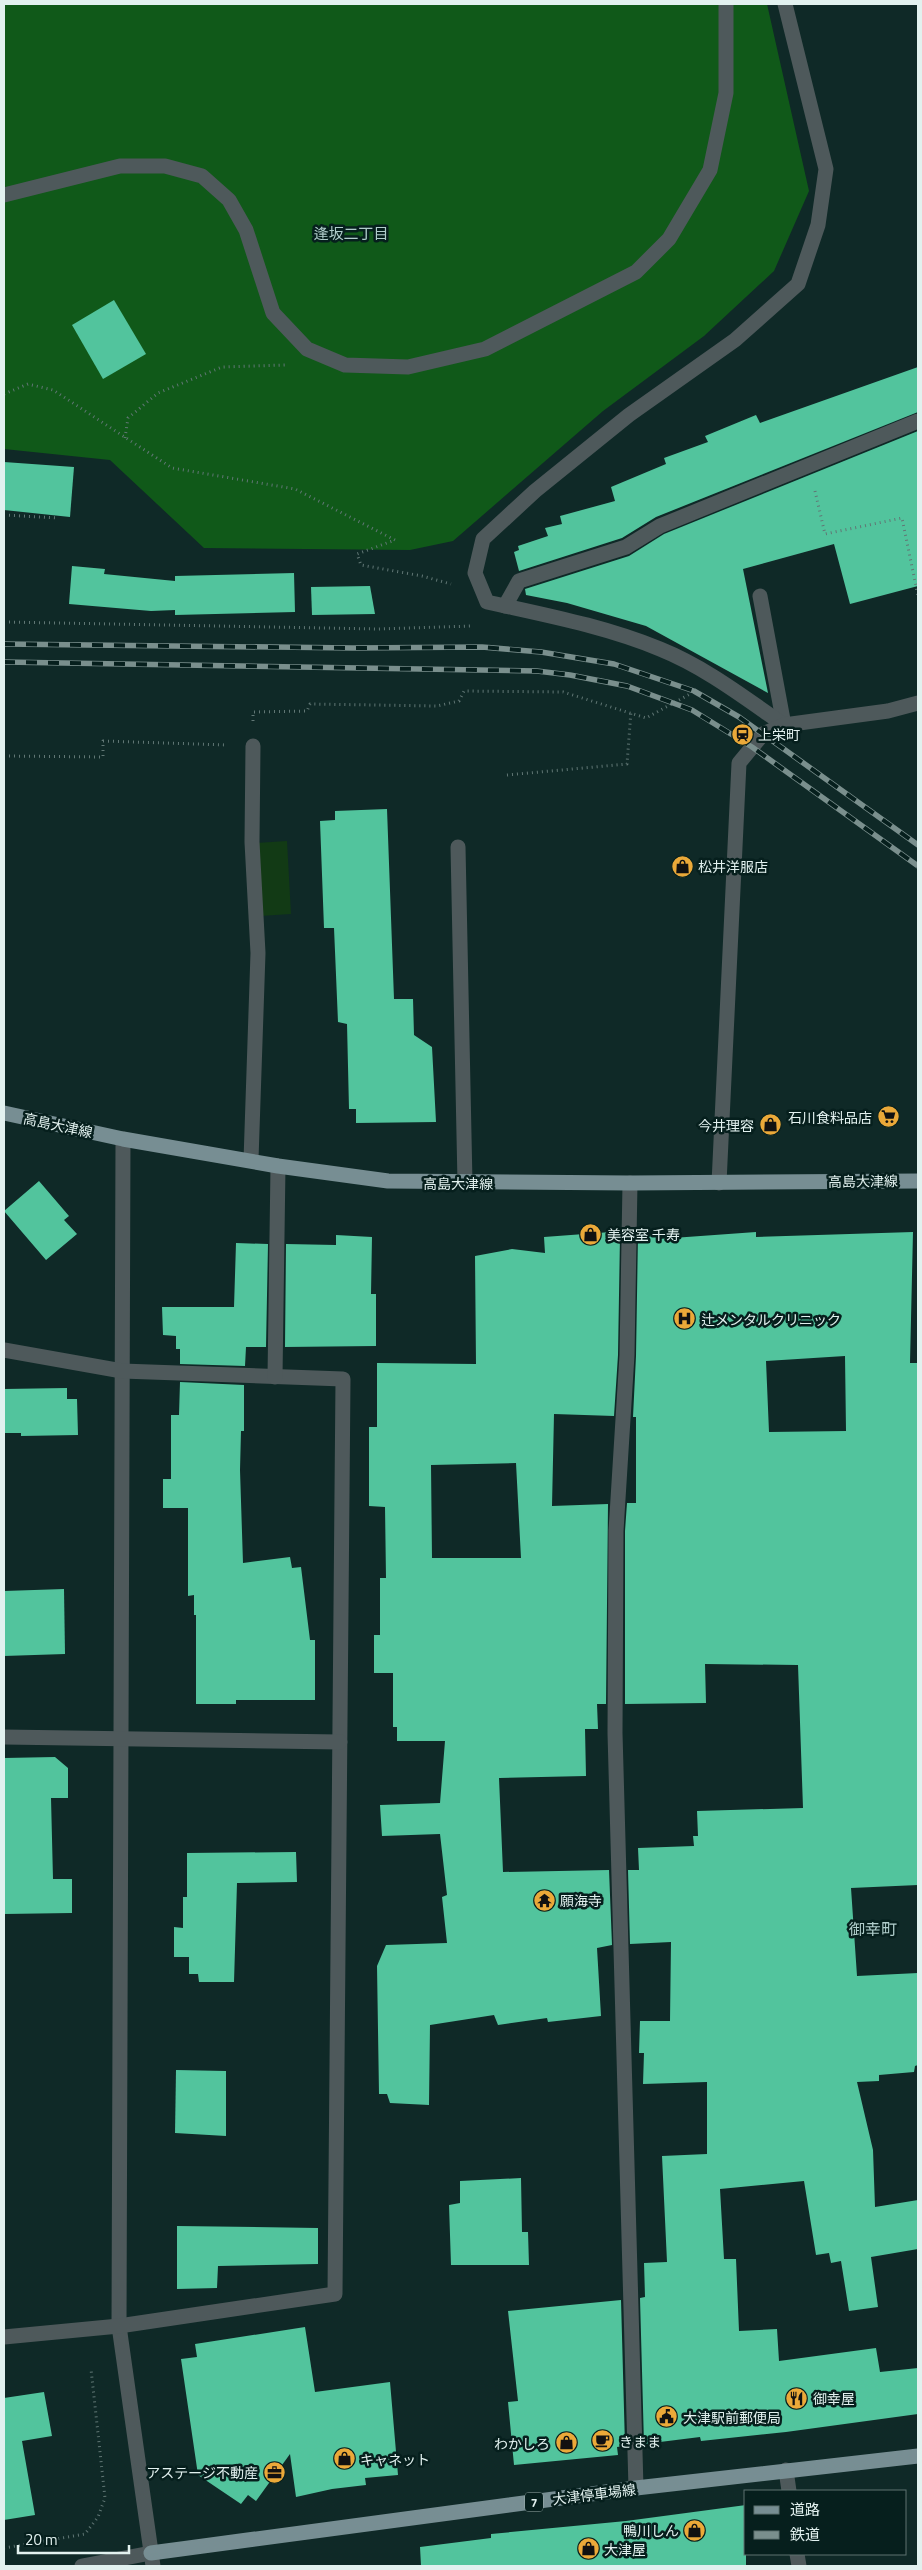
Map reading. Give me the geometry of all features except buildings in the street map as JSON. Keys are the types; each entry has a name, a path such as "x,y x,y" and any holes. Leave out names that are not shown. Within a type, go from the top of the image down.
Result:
{"main road":[{"name":"高島大津線","path":"4,1113 123,1139 278,1166 388,1182 719,1183 918,1181"},
{"name":"大津停車場線","path":"152,2560 636,2488 918,2456"}],"street":[{"path":"4,195 120,166 164,166 202,176 229,200 246,230 273,313 307,348 345,365 408,367 485,349 636,272 669,240 710,170 726,93 726,4"},
{"path":"784,725 717,679 662,649 607,629 487,602 475,573 483,539 535,491 630,415 735,340 798,284 818,225 826,169 785,4"},
{"path":"505,606 519,581 626,547 660,526 918,421"},
{"path":"760,596 784,725"},
{"path":"719,1183 739,763 763,734 784,725 888,711 918,703"},
{"path":"250,1160 258,953 252,842 254,746"},
{"path":"458,847 465,1183"},
{"path":"82,2566 152,2560 119,2326 123,1139"},
{"path":"274,1377 278,1166"},
{"path":"630,1183 627,1355 616,1531 615,1733 636,2488"},
{"path":"4,1350 122,1371 343,1379 335,2294 119,2326 4,2337"},
{"path":"4,1737 340,1742"},
{"path":"786,2470 789,2490"}],"path":[{"path":"125,438 128,418 158,393 222,367 295,364 307,348"},
{"path":"4,394 28,384 53,390 172,468 295,489 395,540 357,554 360,565 422,576 483,593"},
{"path":"809,466 825,534 902,518 918,596"},
{"path":"4,515 58,518"},
{"path":"4,622 378,629 476,626"},
{"path":"4,756 103,757 104,741 254,746 253,712 308,711 310,704 437,706 459,701 464,691 563,692 646,718 717,679"},
{"path":"507,775 627,764 631,712"},
{"path":"4,2548 85,2534 98,2517 105,2498 90,2369"}],"green space":[{"path":"4,4 767,4 809,191 774,271 704,336 603,411 453,541 410,550 204,548 110,460 4,449"},
{"path":"287,841 291,914 260,916 256,843"}],"railway":[{"path":"4,644 353,648 482,647 541,652 614,664 694,691 739,717 918,845"},
{"path":"4,662 537,671 627,686 692,710 752,747 918,866"}],"place":[{"name":"上栄町","path":"742,734"},
{"name":"松井洋服店","path":"682,866"},
{"name":"石川食料品店","path":"888,1117"},
{"name":"今井理容","path":"770,1125"},
{"name":"美容室 千寿","path":"591,1234"},
{"name":"辻メンタルクリニック","path":"685,1319"},
{"name":"願海寺","path":"544,1900"},
{"name":"御幸屋","path":"797,2398"},
{"name":"大津駅前郵便局","path":"667,2417"},
{"name":"きまま","path":"603,2441"},
{"name":"わかしろ","path":"566,2443"},
{"name":"キャネット","path":"344,2459"},
{"name":"アステージ不動産","path":"274,2472"},
{"name":"鴨川しん","path":"695,2530"},
{"name":"大津屋","path":"588,2549"}],"district":[{"name":"逢坂二丁目","path":"351,233"},
{"name":"御幸町","path":"873,1929"}]}
